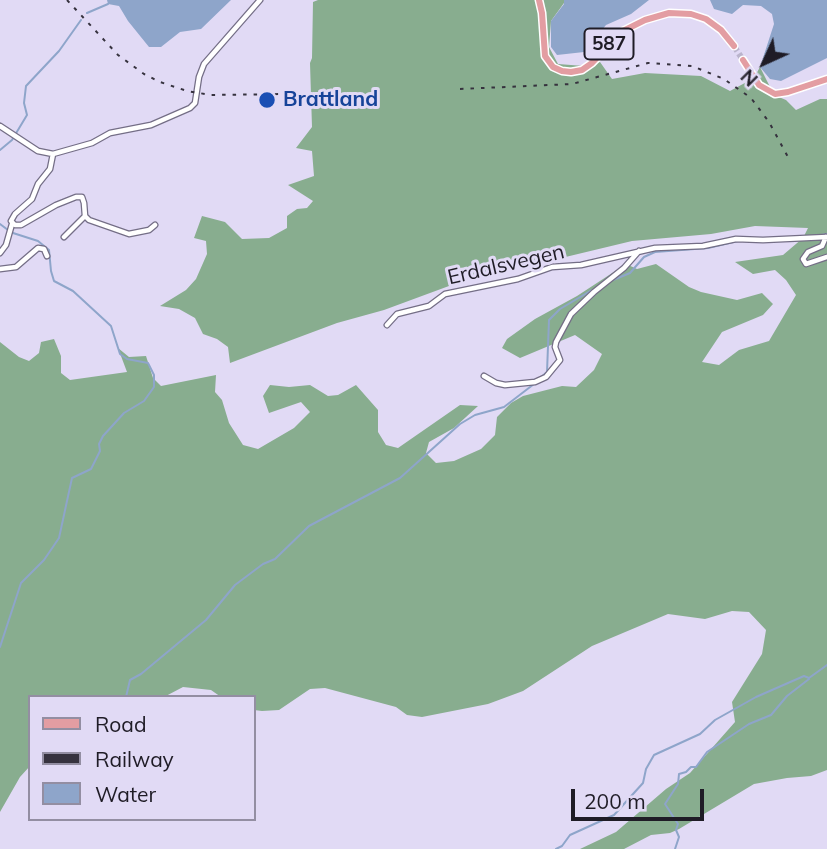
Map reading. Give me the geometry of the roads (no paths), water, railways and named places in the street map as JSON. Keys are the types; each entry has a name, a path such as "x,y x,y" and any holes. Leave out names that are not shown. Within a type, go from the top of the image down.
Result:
{"main road":[{"name":"587","path":"538,0 542,13 545,56 553,67 562,71 577,72 587,67 623,31 645,20 669,13 684,13 706,19 725,33 734,46"},
{"path":"743,60 759,85 775,94 827,79"}],"street":[{"path":"0,126 38,151 53,154 92,144 110,133 151,125 190,108 195,103 204,64 260,0"},
{"path":"0,253 6,245 12,217 30,202 38,184 50,169 53,154"},
{"path":"12,223 18,226 24,224 49,208 76,197 83,199 85,216 89,220 129,234 149,230 155,225"},
{"path":"64,237 85,216"},
{"name":"Erdalsvegen","path":"387,324 397,313 429,306 445,294 518,279 552,267 581,265 639,250 703,246 736,239 751,241 827,237"},
{"name":"Erdalsvegen","path":"827,237 822,246 806,254 803,259 806,264 827,257"},
{"path":"0,270 16,267 38,248 44,249 47,256"},
{"path":"484,376 505,385 538,381 546,377 561,360 555,342 572,314 624,268 639,250"}],"water":[{"path":"107,0 231,0 201,29 180,32 161,47 149,47 119,6 108,4"},
{"path":"564,0 649,0 631,14 606,25 584,52 557,55 551,47 551,21 564,4"},
{"path":"710,0 827,0 827,58 781,81 770,79 760,67 774,24 772,14 761,6 743,5 732,14 714,9"}],"waterway":[{"path":"87,13 108,4"},
{"path":"0,150 12,140 27,115 24,103 26,86 59,51 81,20"},
{"path":"0,224 8,230"},
{"path":"0,647 21,583 44,560 59,538 72,478 91,469 100,451 99,444 103,436 124,413 144,401 154,387 154,375 148,363 127,359 120,354 111,326 73,291 54,281 49,250 38,241 13,233"},
{"path":"821,235 827,234"},
{"path":"613,280 630,273 644,257 655,252 708,248 742,240"},
{"path":"540,378 547,372 549,320 560,309 592,290"},
{"path":"126,695 130,680 141,674 206,620 235,585 263,564 275,559 309,526 400,478 460,424 475,415 504,407 534,384"},
{"path":"556,849 562,846 570,835 614,815 643,783 646,769 654,755 700,734 715,720 756,697 804,676 809,678 827,665"},
{"path":"675,849 679,837 676,830 678,824 665,804 678,784 679,774 696,767 707,752 749,724 771,715 787,696 809,679"}],"tunnel":[{"path":"734,46 743,60"}],"railway":[{"path":"67,0 118,55 160,82 211,95 286,94"},
{"path":"460,89 572,84 648,63 692,66 724,79 751,98 769,122 788,157"}],"place":[{"name":"Brattland","path":"267,100"}]}
